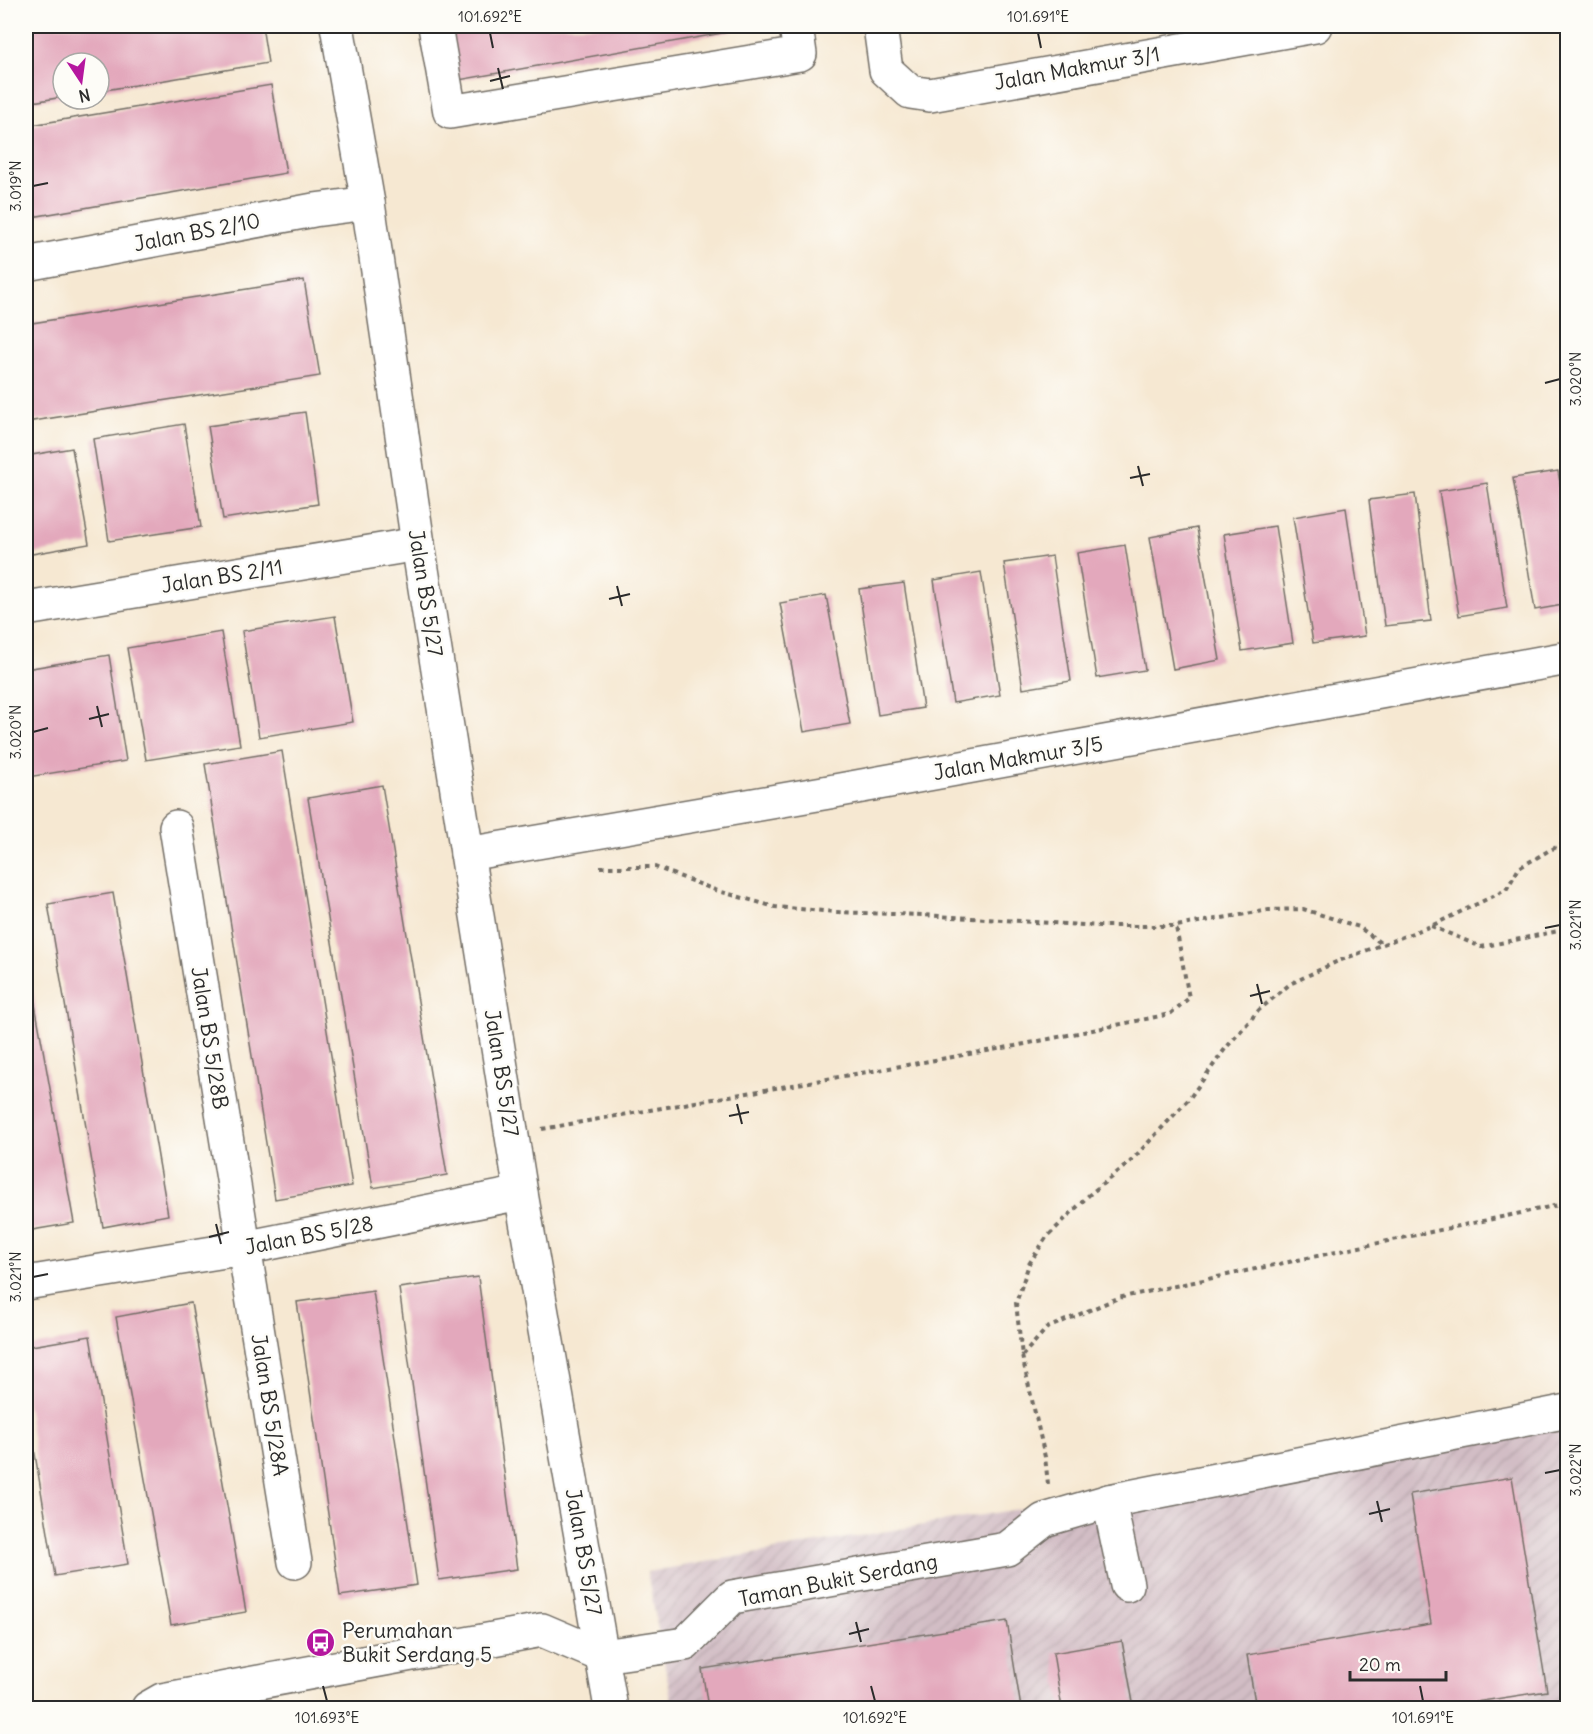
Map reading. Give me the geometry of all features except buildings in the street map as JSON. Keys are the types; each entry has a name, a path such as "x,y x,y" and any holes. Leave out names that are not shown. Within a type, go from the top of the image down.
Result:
{"street":[{"name":"Jalan BS 5/27","path":"337,26 368,203 418,544 511,1134 603,1656"},
{"path":"435,26 450,112 800,54 796,26"},
{"name":"Jalan Makmur 3/1","path":"880,26 886,69 910,92 930,95 1315,26"},
{"name":"Jalan BS 2/10","path":"26,264 314,210 368,203"},
{"name":"Jalan BS 2/11","path":"26,609 418,544"},
{"name":"Jalan Makmur 3/5","path":"467,854 841,790 1568,658"},
{"name":"Jalan BS 5/28B","path":"176,827 244,1248"},
{"name":"Jalan BS 5/28","path":"26,1283 244,1248 521,1193"},
{"name":"Jalan BS 5/28A","path":"244,1248 295,1562"},
{"path":"1044,1520 1109,1501 1568,1411"},
{"path":"1109,1501 1127,1585"},
{"name":"Taman Bukit Serdang","path":"603,1656 685,1644 732,1597 1007,1549 1044,1520"},
{"name":"Jalan BS 5/27","path":"148,1708 162,1700 542,1629 603,1656"},
{"path":"603,1656 611,1708"}],"path":[{"path":"1044,1520 1048,1491 1045,1457 1022,1356 1016,1302 1029,1264 1046,1238 1089,1195 1130,1162 1189,1099 1225,1049 1259,1010 1290,984 1336,962 1431,926 1506,890 1519,868 1568,842"},
{"path":"591,867 655,867 716,890 775,907 835,912 1099,926 1176,926 1269,910 1303,909 1359,927 1383,945"},
{"path":"511,1134 1015,1046 1170,1014 1189,998 1176,926"},
{"path":"1431,926 1481,947 1568,929"},
{"path":"1022,1356 1047,1328 1118,1298 1568,1203"}],"shaded area":[{"path":"1567,1418 1567,1708 673,1708 647,1572"}],"place":[{"name":"Perumahan Bukit Serdang 5","path":"321,1642"}]}
